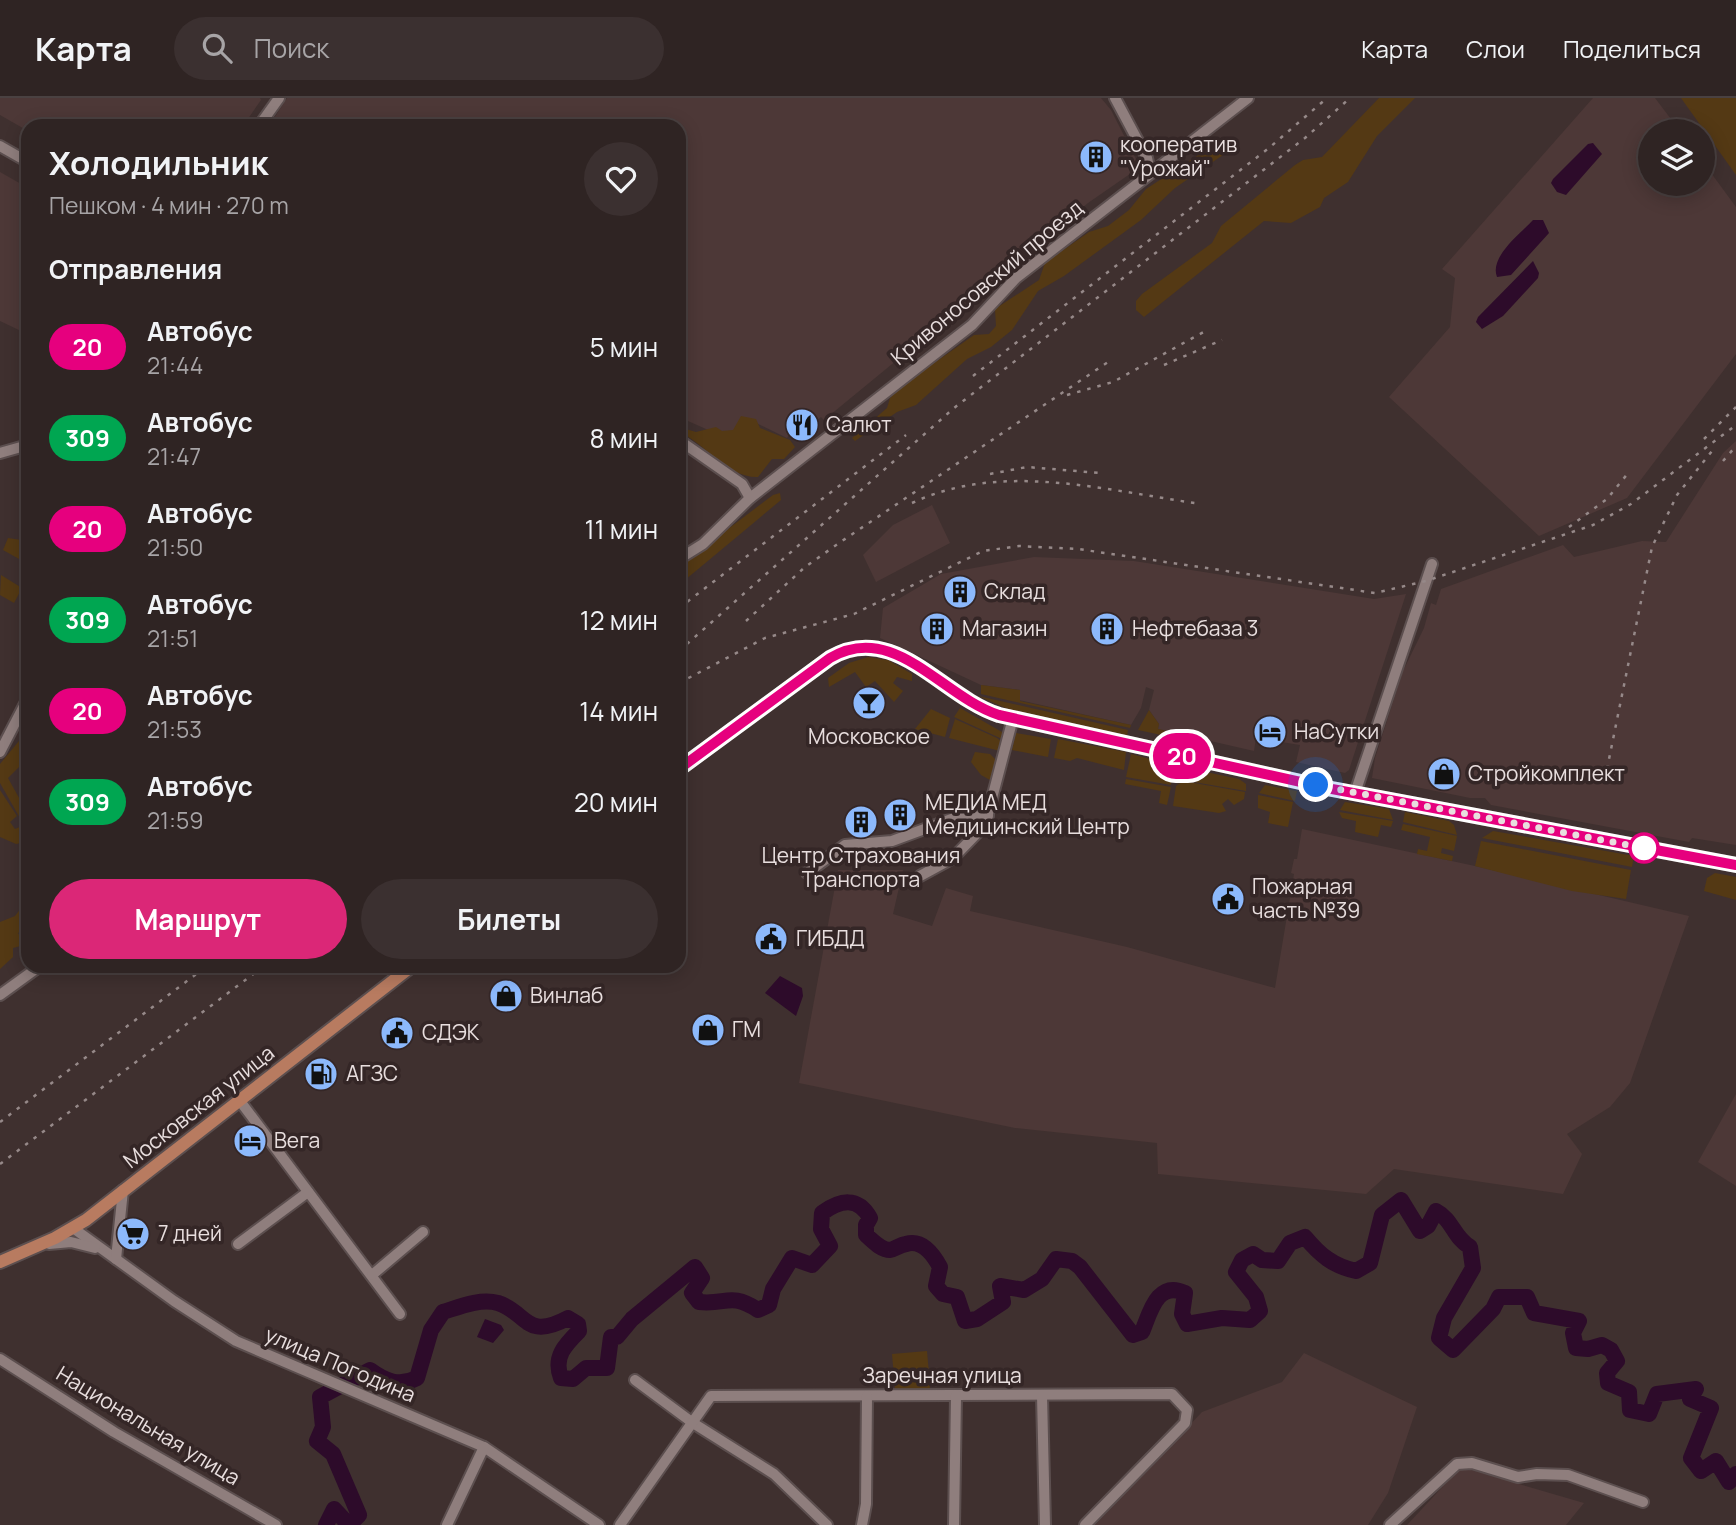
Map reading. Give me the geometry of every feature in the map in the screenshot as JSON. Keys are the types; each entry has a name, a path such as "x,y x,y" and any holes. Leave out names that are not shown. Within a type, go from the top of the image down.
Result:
{"main road":[{"path":"686,764 830,658 857,647 878,647 897,654 972,704 1013,718 1355,793 1736,865"},
{"name":"Московская улица","path":"0,1262 74,1228 403,973"}],"street":[{"path":"264,119 279,98"},
{"path":"1115,98 1147,158 1150,171"},
{"name":"Кривоносовский проезд","path":"686,555 703,544 750,498 972,325 1016,278 1140,184 1150,171 1198,139 1248,98"},
{"path":"0,146 21,158"},
{"path":"686,445 742,484 750,498"},
{"path":"0,453 21,447"},
{"path":"1355,793 1432,564"},
{"path":"0,752 21,712"},
{"path":"920,876 953,858 985,825 1013,718"},
{"path":"807,873 845,845 892,841 957,817 988,817"},
{"path":"0,995 30,973"},
{"path":"240,1101 400,1314"},
{"path":"116,1259 123,1190"},
{"path":"238,1244 308,1192"},
{"name":"улица Погодина","path":"74,1228 174,1301 236,1341 484,1447 599,1525"},
{"path":"372,1275 423,1232"},
{"path":"33,1247 71,1242 104,1251"},
{"name":"Национальная улица","path":"0,1359 114,1432 276,1525"},
{"path":"635,1380 693,1423 774,1474 827,1525"},
{"name":"Заречная улица","path":"693,1423 711,1396 1172,1394 1187,1410 1185,1423 1085,1525"},
{"path":"954,1525 956,1395"},
{"path":"1042,1395 1045,1525"},
{"path":"862,1525 866,1504 867,1396"},
{"path":"620,1525 693,1423"},
{"path":"447,1525 484,1447"},
{"path":"1390,1525 1457,1464 1472,1463 1518,1477 1537,1474 1568,1475 1643,1502"}],"shaded area":[{"path":"0,98 261,100 248,119 21,119 21,127 0,115"},
{"path":"287,98 1101,98 1111,110 1140,167 1088,203 824,420 821,417 806,430 794,428 787,438 752,421 742,445 686,420 686,119 274,119"},
{"path":"1379,98 1415,98 1377,136 1348,182 1324,198 1320,207 1291,223 1264,221 1144,317 1136,310 1136,301 1142,294 1212,243 1221,226 1295,165 1303,160 1322,157"},
{"path":"1593,98 1655,98 1671,119 1638,119 1638,196 1715,196 1715,178 1736,207 1736,354 1627,498 1539,536 1389,397 1450,327 1455,278 1442,269"},
{"path":"1681,98 1736,98 1736,175 1715,146 1715,119 1696,119"},
{"path":"1237,139 1236,146 1175,188 1141,220 1064,276 1038,291 1012,330 991,347 967,359 916,405 897,412 855,441 852,438 887,408 890,398 903,385 974,335 989,334 996,326 995,309 1039,280 1045,263 1089,232 1108,226 1129,210 1146,189 1206,150"},
{"path":"1593,143 1602,154 1566,195 1557,192 1551,183 1553,179 1588,144"},
{"path":"0,172 21,184 21,331 0,321"},
{"path":"1533,220 1543,220 1549,233 1511,275 1497,277 1496,269 1502,254"},
{"path":"1533,261 1539,273 1538,278 1503,316 1482,329 1476,322 1478,317"},
{"path":"741,416 756,419 760,428 790,440 795,447 784,459 772,459 758,477 747,476 726,466 686,436 686,429 696,432 716,427 722,431 733,430"},
{"path":"1736,441 1736,845 1692,838 1689,842 1491,805 1485,798 1470,798 1372,778 1375,758 1403,671 1424,628 1431,603 1436,605 1441,589 1563,545 1574,557 1642,541 1666,542 1723,453"},
{"path":"780,493 781,500 686,579 686,561 773,495"},
{"path":"932,505 950,543 876,582 863,555 893,525"},
{"path":"8,538 21,540 21,560 3,550"},
{"path":"1034,557 1134,561 1374,599 1406,594 1349,770 1345,773 1296,762 1300,745 1256,738 1254,751 1158,729 1159,724 1149,710 1154,690 1146,687 1141,708 1131,725 1019,700 1020,690 981,685 880,638 883,608 941,574"},
{"path":"1,575 21,587 14,603 0,595"},
{"path":"868,657 888,660 912,674 912,681 897,677 893,683 903,691 894,702 875,681 866,687 855,672 829,687 828,678 849,663"},
{"path":"981,685 1020,690 1020,701 1131,725 1130,728 981,694"},
{"path":"978,696 1128,730 1127,737 1010,710"},
{"path":"960,708 1002,732 1002,739 954,717"},
{"path":"931,709 950,718 945,737 915,729"},
{"path":"1149,710 1159,724 1158,729 1167,731 1166,736 1138,730"},
{"path":"955,719 997,738 1002,742 1000,751 949,738"},
{"path":"1016,733 1051,739 1048,757 1012,750"},
{"path":"21,738 21,767 8,778 21,801 21,820 0,783 0,764"},
{"path":"1058,739 1126,752 1124,770 1077,758 1070,761 1054,758"},
{"path":"975,752 990,754 997,761 997,771 990,780 981,775 971,762"},
{"path":"1131,754 1173,765 1171,785 1126,777"},
{"path":"1182,767 1239,779 1246,784 1246,791 1182,780 1177,784"},
{"path":"1126,779 1171,787 1167,805 1159,803 1161,791 1125,784"},
{"path":"1183,781 1245,792 1244,799 1234,805 1228,799 1222,804 1226,811 1219,813 1173,806 1176,786"},
{"path":"1265,785 1297,791 1295,801 1259,793"},
{"path":"0,790 17,816 10,822 15,829 21,826 21,843 16,844 0,837"},
{"path":"1258,795 1293,802 1288,827 1268,823 1270,812 1258,808"},
{"path":"1345,802 1389,809 1393,820 1340,810"},
{"path":"1339,812 1393,821 1391,827 1381,825 1378,837 1355,832 1356,821 1342,818"},
{"path":"1405,812 1449,821 1454,825 1457,835 1403,822"},
{"path":"1403,824 1457,836 1454,851 1442,848 1441,853 1453,856 1452,861 1417,854 1418,849 1427,851 1430,837 1401,830"},
{"path":"1302,829 1689,916 1630,1083 1610,1107 1567,1134 1582,1154 1563,1194 1394,1169 1366,1194 1158,1174 1157,1143 1015,1128 799,1083 838,870 903,870 893,914 932,926 946,888 973,896 970,911 1127,947 1275,988 1294,874 1291,873 1294,859 1297,859"},
{"path":"1493,831 1634,856 1632,867 1482,838"},
{"path":"1481,841 1631,870 1626,899 1572,891 1475,866"},
{"path":"1715,873 1736,877 1736,900 1704,891 1707,878"},
{"path":"21,908 21,928 18,934 21,934 21,946 13,948 13,957 0,969 0,922 15,916"},
{"path":"780,976 802,988 803,996 796,1016 765,993"},
{"path":"1736,1094 1736,1186 1698,1162"},
{"path":"485,1319 501,1325 504,1330 493,1343 477,1337"},
{"path":"927,1351 929,1374 894,1377 892,1354"},
{"path":"1304,1353 1417,1407 1388,1493 1368,1525 1095,1525 1202,1412 1282,1382"},
{"path":"929,1377 930,1389 895,1391 894,1379"},
{"path":"1461,1467 1584,1503 1566,1525 1407,1525"}],"waterway":[{"path":"326,1525 334,1509 349,1525 359,1515 333,1454 317,1441 323,1427 320,1397 370,1370 392,1382 417,1378 431,1330 443,1312 470,1304 491,1302 508,1307 535,1326 543,1327 568,1318 578,1324 579,1331 569,1341 558,1364 561,1378 573,1379 586,1368 607,1368 611,1337 617,1337 632,1319 695,1267 702,1278 692,1293 699,1302 734,1300 758,1310 769,1305 773,1289 792,1258 812,1265 830,1246 821,1229 822,1213 835,1205 848,1202 860,1206 870,1218 866,1225 866,1235 880,1247 890,1250 912,1243 922,1246 930,1253 940,1267 936,1286 943,1294 957,1297 965,1321 977,1319 1003,1302 1000,1286 1024,1290 1042,1279 1056,1259 1072,1261 1080,1267 1133,1335 1142,1332 1156,1300 1168,1291 1175,1290 1185,1293 1182,1314 1187,1324 1222,1318 1250,1320 1260,1311 1256,1297 1236,1272 1242,1260 1253,1254 1262,1260 1278,1261 1290,1243 1305,1237 1328,1259 1356,1271 1370,1263 1382,1215 1401,1200 1420,1231 1428,1226 1436,1211 1470,1247 1473,1268 1444,1318 1439,1338 1453,1350 1493,1309 1499,1297 1527,1297 1534,1313 1579,1321 1573,1333 1576,1348 1588,1349 1602,1345 1611,1350 1617,1361 1607,1373 1608,1383 1629,1392 1630,1410 1649,1414 1657,1394 1696,1389 1690,1399 1711,1408 1691,1458 1701,1471 1716,1461 1729,1482 1736,1474"}],"railway":[{"path":"973,376 1269,148 1327,98"},
{"path":"686,645 954,408 1305,138 1350,98"},
{"path":"1067,395 1113,382 1209,329"},
{"path":"1164,365 1222,340"},
{"path":"746,621 805,567 1111,360"},
{"path":"1704,439 1736,407"},
{"path":"686,679 765,638 854,614 983,551 1019,546 1078,549 1375,593 1426,581 1593,525 1631,504 1736,425"},
{"path":"686,603 906,435"},
{"path":"1723,461 1736,446"},
{"path":"1607,769 1652,547 1677,495 1712,451"},
{"path":"990,474 1027,467 1100,473"},
{"path":"1569,527 1607,499 1629,472"},
{"path":"912,503 946,490 981,483 1016,481 1088,486 1195,503"},
{"path":"0,1122 198,973"},
{"path":"0,1164 255,973"}],"bus line":[{"name":"20","path":"686,764 830,658 852,648 873,646 890,650 968,702 999,715 1332,789 1736,865"}],"place":[{"name":"кооператив \"Урожай\"","path":"1096,157"},
{"name":"Салют","path":"802,425"},
{"name":"Склад","path":"960,592"},
{"name":"Магазин","path":"937,629"},
{"name":"Нефтебаза 3","path":"1107,629"},
{"name":"Московское","path":"869,703"},
{"name":"НаСутки","path":"1270,732"},
{"name":"Стройкомплект","path":"1444,774"},
{"name":"МЕДИА МЕД Медицинский Центр","path":"900,815"},
{"name":"Центр Страхования Транспорта","path":"861,822"},
{"name":"Пожарная часть №39","path":"1228,899"},
{"name":"ГИБДД","path":"771,939"},
{"name":"Винлаб","path":"506,996"},
{"name":"ГМ","path":"708,1030"},
{"name":"СДЭК","path":"397,1033"},
{"name":"АГЗС","path":"321,1074"},
{"name":"Вега","path":"250,1141"},
{"name":"7 дней","path":"133,1234"}],"route":[{"path":"1316,785 1649,849 1644,848"}]}
